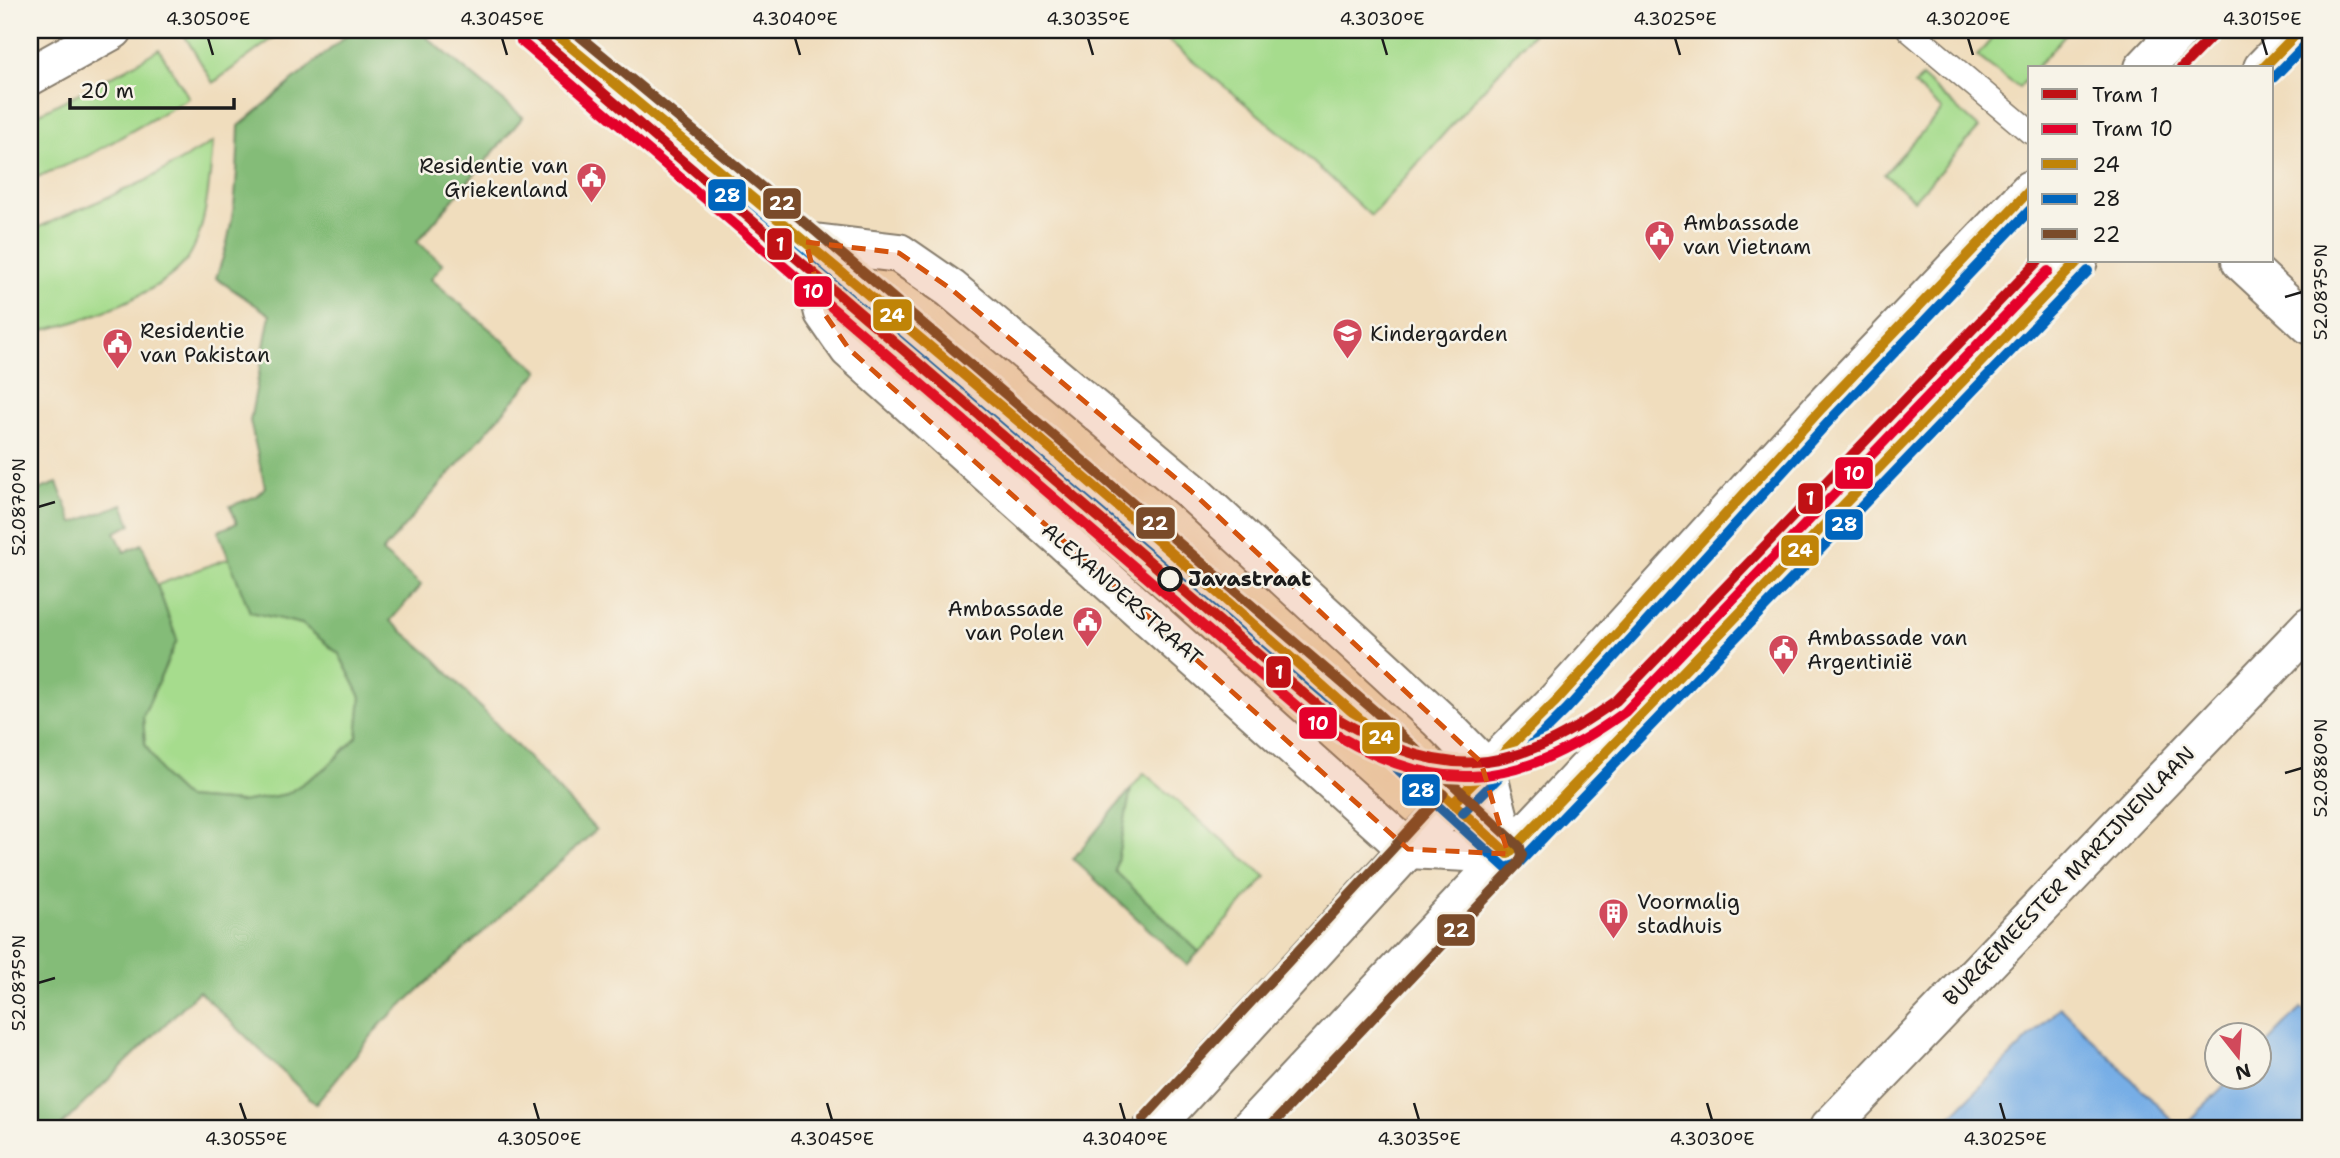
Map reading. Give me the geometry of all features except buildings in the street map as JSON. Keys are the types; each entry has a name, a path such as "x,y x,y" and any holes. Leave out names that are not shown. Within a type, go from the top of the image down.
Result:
{"street":[{"path":"30,76 113,30"},
{"path":"2146,66 2180,30"},
{"path":"2265,66 2301,30"},
{"path":"552,33 806,242 899,253 951,289 1191,491 1438,719 1486,768 1508,854"},
{"path":"1153,1128 1408,849 1486,768 1556,701 1822,408 2028,192"},
{"name":"ALEXANDERSTRAAT","path":"806,242 824,313 849,349 1408,849"},
{"path":"1250,1128 1508,854 2077,262"},
{"path":"2242,262 2310,325"},
{"name":"BURGEMEESTER MARIJNENLAAN","path":"1829,1128 2310,626"},
{"path":"1408,849 1508,854"}],"lane":[{"path":"1909,30 2028,130"},
{"path":"806,242 1367,723 1508,854"}],"highlighted area":[{"path":"806,242 899,253 951,289 1191,491 1481,762 1508,854 1408,849 849,349 824,313"}],"green space":[{"path":"187,30 284,30 213,83 183,33"},
{"path":"353,30 418,30 523,117 417,242 443,264 431,279 539,371 382,552 421,585 390,621 435,659 596,830 381,1024 316,1104 199,991 59,1128 30,1128 30,493 57,483 73,523 123,504 131,525 115,532 124,552 142,544 177,640 143,716 145,744 165,778 186,798 241,802 287,794 327,767 357,737 361,697 339,654 302,624 250,612 218,531 237,523 230,506 257,496 265,487 250,421 270,315 216,278 232,221 239,126"},
{"path":"1156,30 1536,30 1371,216 1289,140"},
{"path":"1999,30 2069,30 2038,66 2028,66 2028,77 2019,88 1977,56"},
{"path":"159,49 189,98 88,156 30,180 30,118"},
{"path":"1922,77 1979,128 1914,200 1884,174 1942,110 1914,85"},
{"path":"213,142 203,221 185,262 155,286 113,308 68,324 30,332 30,231 145,181"},
{"path":"229,558 250,612 302,624 339,654 361,697 357,737 327,767 287,794 241,802 186,798 165,778 145,744 143,716 177,640 157,585"},
{"path":"1144,773 1266,877 1199,952 1115,871 1131,789"},
{"path":"1131,789 1115,871 1199,952 1187,965 1073,859"}],"water":[{"path":"2060,1007 2180,1128 1939,1128"},
{"path":"2301,1008 2310,1016 2310,1128 2181,1128 2218,1092 2274,1092 2274,1036"}],"tram line":[{"name":"1","path":"530,30 1322,709 1363,733 1401,750 1436,760 1470,762 1504,758 1539,746 1576,727 1616,701 2037,262"},
{"name":"1","path":"2183,66 2218,30"},
{"name":"10","path":"521,41 1313,720 1356,745 1396,763 1434,773 1470,776 1507,771 1545,759 1584,739 1625,712 2048,271"}],"transit line":[{"name":"24","path":"540,30 561,39 1040,440 1276,645 1508,854 2077,262"},
{"name":"22","path":"572,30 815,231 1376,712 1520,847 1522,855 1518,864 1269,1128"},
{"name":"24","path":"2265,66 2300,30"},
{"name":"28","path":"2274,77 2310,40"},
{"name":"28","path":"534,43 554,51 797,253 1358,733 1506,868 1518,864 2088,271"},
{"name":"24","path":"1453,803 1556,701 1822,408 2028,192"},
{"name":"28","path":"1463,813 1566,710 1832,418 2028,212"},
{"name":"22","path":"1143,1119 1443,794"}],"place":[{"name":"Residentie van Griekenland","path":"591,205"},
{"name":"Ambassade van Vietnam","path":"1660,262"},
{"name":"Kindergarden","path":"1347,361"},
{"name":"Residentie van Pakistan","path":"117,370"},
{"name":"Javastraat","path":"1170,579"},
{"name":"Ambassade van Polen","path":"1087,648"},
{"name":"Ambassade van Argentinië","path":"1784,677"},
{"name":"Voormalig stadhuis","path":"1614,941"}]}
